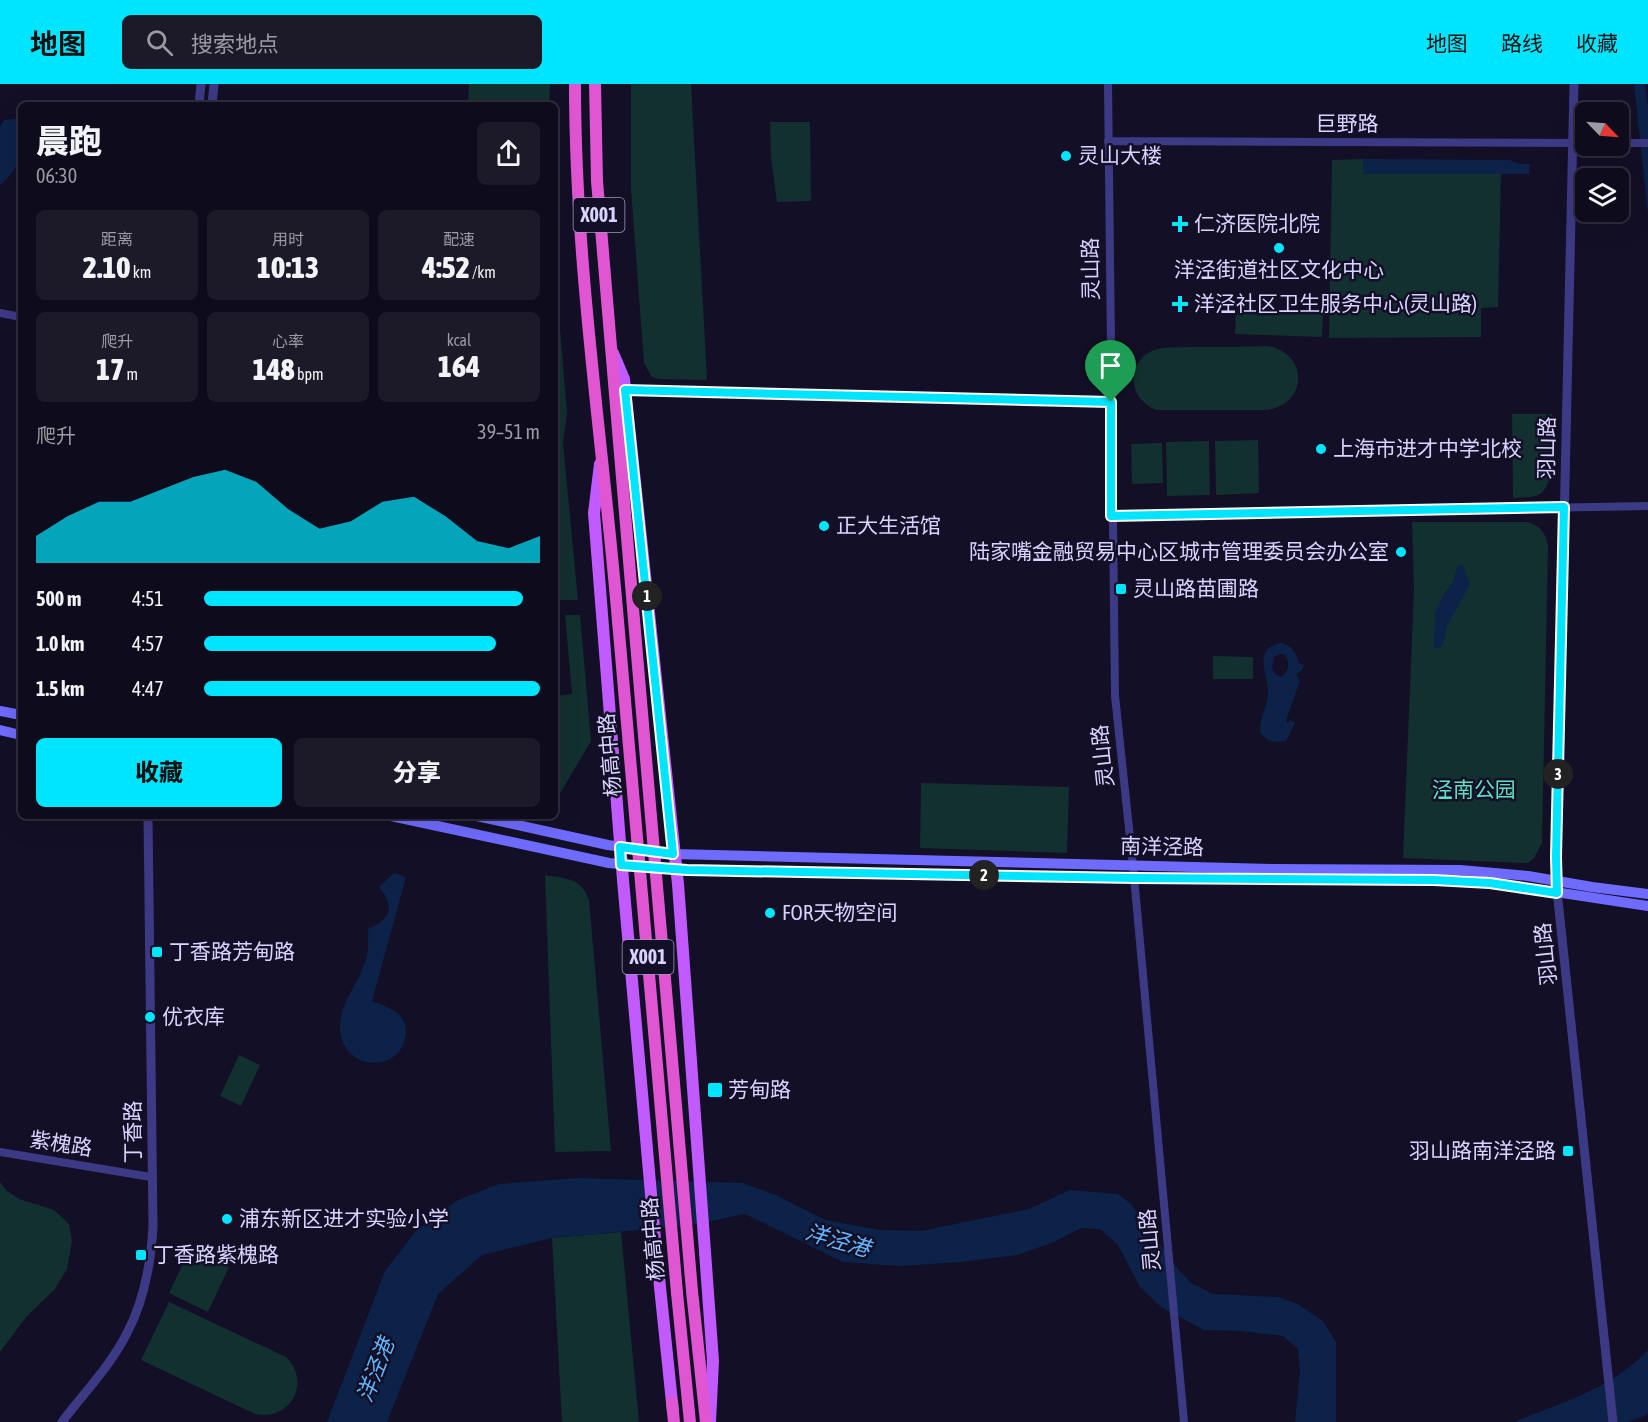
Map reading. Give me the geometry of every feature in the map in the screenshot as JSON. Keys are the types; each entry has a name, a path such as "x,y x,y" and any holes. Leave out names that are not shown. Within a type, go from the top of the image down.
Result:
{"highway":[{"name":"杨高中路","path":"575,84 575,140 580,216 690,1422"},
{"name":"杨高中路","path":"595,84 597,181 610,346 692,1291 708,1422"},
{"path":"672,1402 675,1422"}],"main road":[{"name":"杨高中路","path":"610,346 624,379 676,870 706,1244 713,1361 708,1422"},
{"name":"X001","path":"601,452 594,513 620,841"},
{"path":"0,711 18,714"},
{"path":"0,730 18,734"},
{"path":"405,819 621,865 676,870"},
{"path":"494,819 620,841 673,854"},
{"name":"杨高中路","path":"620,841 655,1239 672,1402"},
{"name":"南洋泾路","path":"673,854 1133,866 1460,870 1528,876 1648,894"},
{"name":"南洋泾路","path":"676,870 1462,881 1522,887 1648,906"}],"street":[{"path":"199,102 201,84"},
{"path":"212,102 214,84"},
{"name":"灵山路","path":"1108,84 1111,516 1115,696 1162,1169 1184,1422"},
{"name":"羽山路","path":"1574,84 1556,881 1613,1422"},
{"name":"巨野路","path":"1108,141 1572,143"},
{"path":"1629,142 1648,143"},
{"path":"0,313 18,316"},
{"path":"625,390 1111,402"},
{"path":"1111,516 1648,506"},
{"name":"丁香路","path":"62,1422 112,1357 127,1333 146,1283 151,1255 153,1226 148,819"},
{"name":"紫槐路","path":"0,1152 151,1177"}],"green space":[{"path":"469,84 550,84 549,102 468,102"},
{"path":"631,84 691,84 707,380 658,379 651,376 644,363 631,189"},
{"path":"770,122 810,122 811,201 777,202 771,158"},
{"path":"1363,159 1363,174 1501,174 1498,307 1481,308 1481,337 1329,338 1332,160"},
{"path":"558,304 567,413 563,443 578,600 558,600"},
{"path":"1236,310 1323,312 1322,337 1235,334"},
{"path":"1267,346 1280,350 1290,358 1296,367 1298,378 1297,388 1291,398 1268,410 1156,410 1141,399 1136,392 1134,372 1138,362 1155,350 1173,347"},
{"path":"1512,414 1552,414 1552,468 1546,487 1535,496 1513,498"},
{"path":"1258,440 1259,493 1216,495 1215,441"},
{"path":"1209,441 1210,495 1167,496 1166,442"},
{"path":"1162,443 1163,483 1132,484 1131,444"},
{"name":"泾南公园","path":"1412,522 1527,522 1539,527 1546,537 1548,546 1542,843 1534,858 1528,863 1403,858 1414,589"},
{"path":"565,615 580,615 591,741 558,797 558,696 572,694"},
{"path":"1213,656 1253,657 1253,679 1213,679"},
{"path":"921,783 1069,787 1067,853 920,848"},
{"path":"545,875 572,880 582,887 589,900 611,1151 555,1152"},
{"path":"239,1055 260,1065 241,1106 220,1096"},
{"path":"0,1182 7,1191 19,1199 54,1210 69,1224 72,1241 67,1269 55,1289 27,1316 0,1352"},
{"path":"621,1232 639,1422 562,1422 552,1238"},
{"path":"190,1249 229,1267 208,1312 169,1293"},
{"path":"169,1302 286,1357 294,1367 297,1378 297,1388 287,1406 267,1415 255,1414 141,1360"}],"water":[{"path":"1634,84 1645,84 1648,108 1648,214"},
{"path":"18,118 18,162 0,185 0,127 4,120"},
{"path":"1363,159 1510,160 1518,164 1530,164 1529,174 1363,174"},
{"path":"1462,563 1470,584 1447,626 1443,645 1438,649 1434,647 1435,612 1443,595 1452,584 1457,567"},
{"path":"1281,643 1288,646 1295,653 1299,663 1304,665 1302,670 1296,674 1300,681 1286,720 1288,723 1290,720 1295,723 1286,741 1282,742 1268,740 1260,732 1268,695 1264,657 1266,651","holes":["1280,654 1285,655 1288,667 1286,673 1281,677 1274,673 1272,667 1274,657"]},
{"path":"394,873 406,877 372,1001 399,1014 403,1019 406,1033 398,1053 390,1059 368,1062 357,1058 348,1050 342,1039 341,1017 346,1001 366,961 368,929 382,921 388,912 387,900 379,887"},
{"name":"洋泾港","path":"576,1178 742,1183 776,1195 825,1220 880,1230 921,1231 1029,1209 1070,1190 1118,1194 1131,1204 1177,1268 1191,1283 1213,1294 1279,1297 1299,1305 1323,1321 1336,1342 1336,1422 1295,1422 1300,1370 1298,1349 1283,1336 1241,1331 1204,1330 1161,1307 1140,1287 1118,1245 1100,1229 1081,1228 1052,1243 1017,1255 899,1266 843,1262 745,1214 698,1224 552,1238 482,1255 438,1294 387,1422 327,1422 385,1271 416,1231 458,1200 499,1184"},
{"path":"1648,1350 1648,1413 1646,1415 1628,1422 1514,1422 1568,1401 1603,1384 1619,1375"}],"place":[{"name":"灵山大楼","path":"1066,156"},
{"name":"仁济医院北院","path":"1180,224"},
{"name":"洋泾街道社区文化中心","path":"1279,248"},
{"name":"洋泾社区卫生服务中心(灵山路)","path":"1180,304"},
{"name":"上海市进才中学北校","path":"1321,449"},
{"name":"正大生活馆","path":"824,526"},
{"name":"陆家嘴金融贸易中心区城市管理委员会办公室","path":"1401,552"},
{"name":"灵山路苗圃路","path":"1121,589"},
{"name":"FOR天物空间","path":"770,913"},
{"name":"丁香路芳甸路","path":"157,952"},
{"name":"优衣库","path":"150,1017"},
{"name":"芳甸路","path":"715,1090"},
{"name":"羽山路南洋泾路","path":"1568,1151"},
{"name":"浦东新区进才实验小学","path":"227,1219"},
{"name":"丁香路紫槐路","path":"141,1255"}],"route":[{"path":"625,390 1111,402 1111,516 1564,507 1557,893 1522,887 1434,880 1134,878 676,870 621,865 620,847 673,854 625,390"}]}
